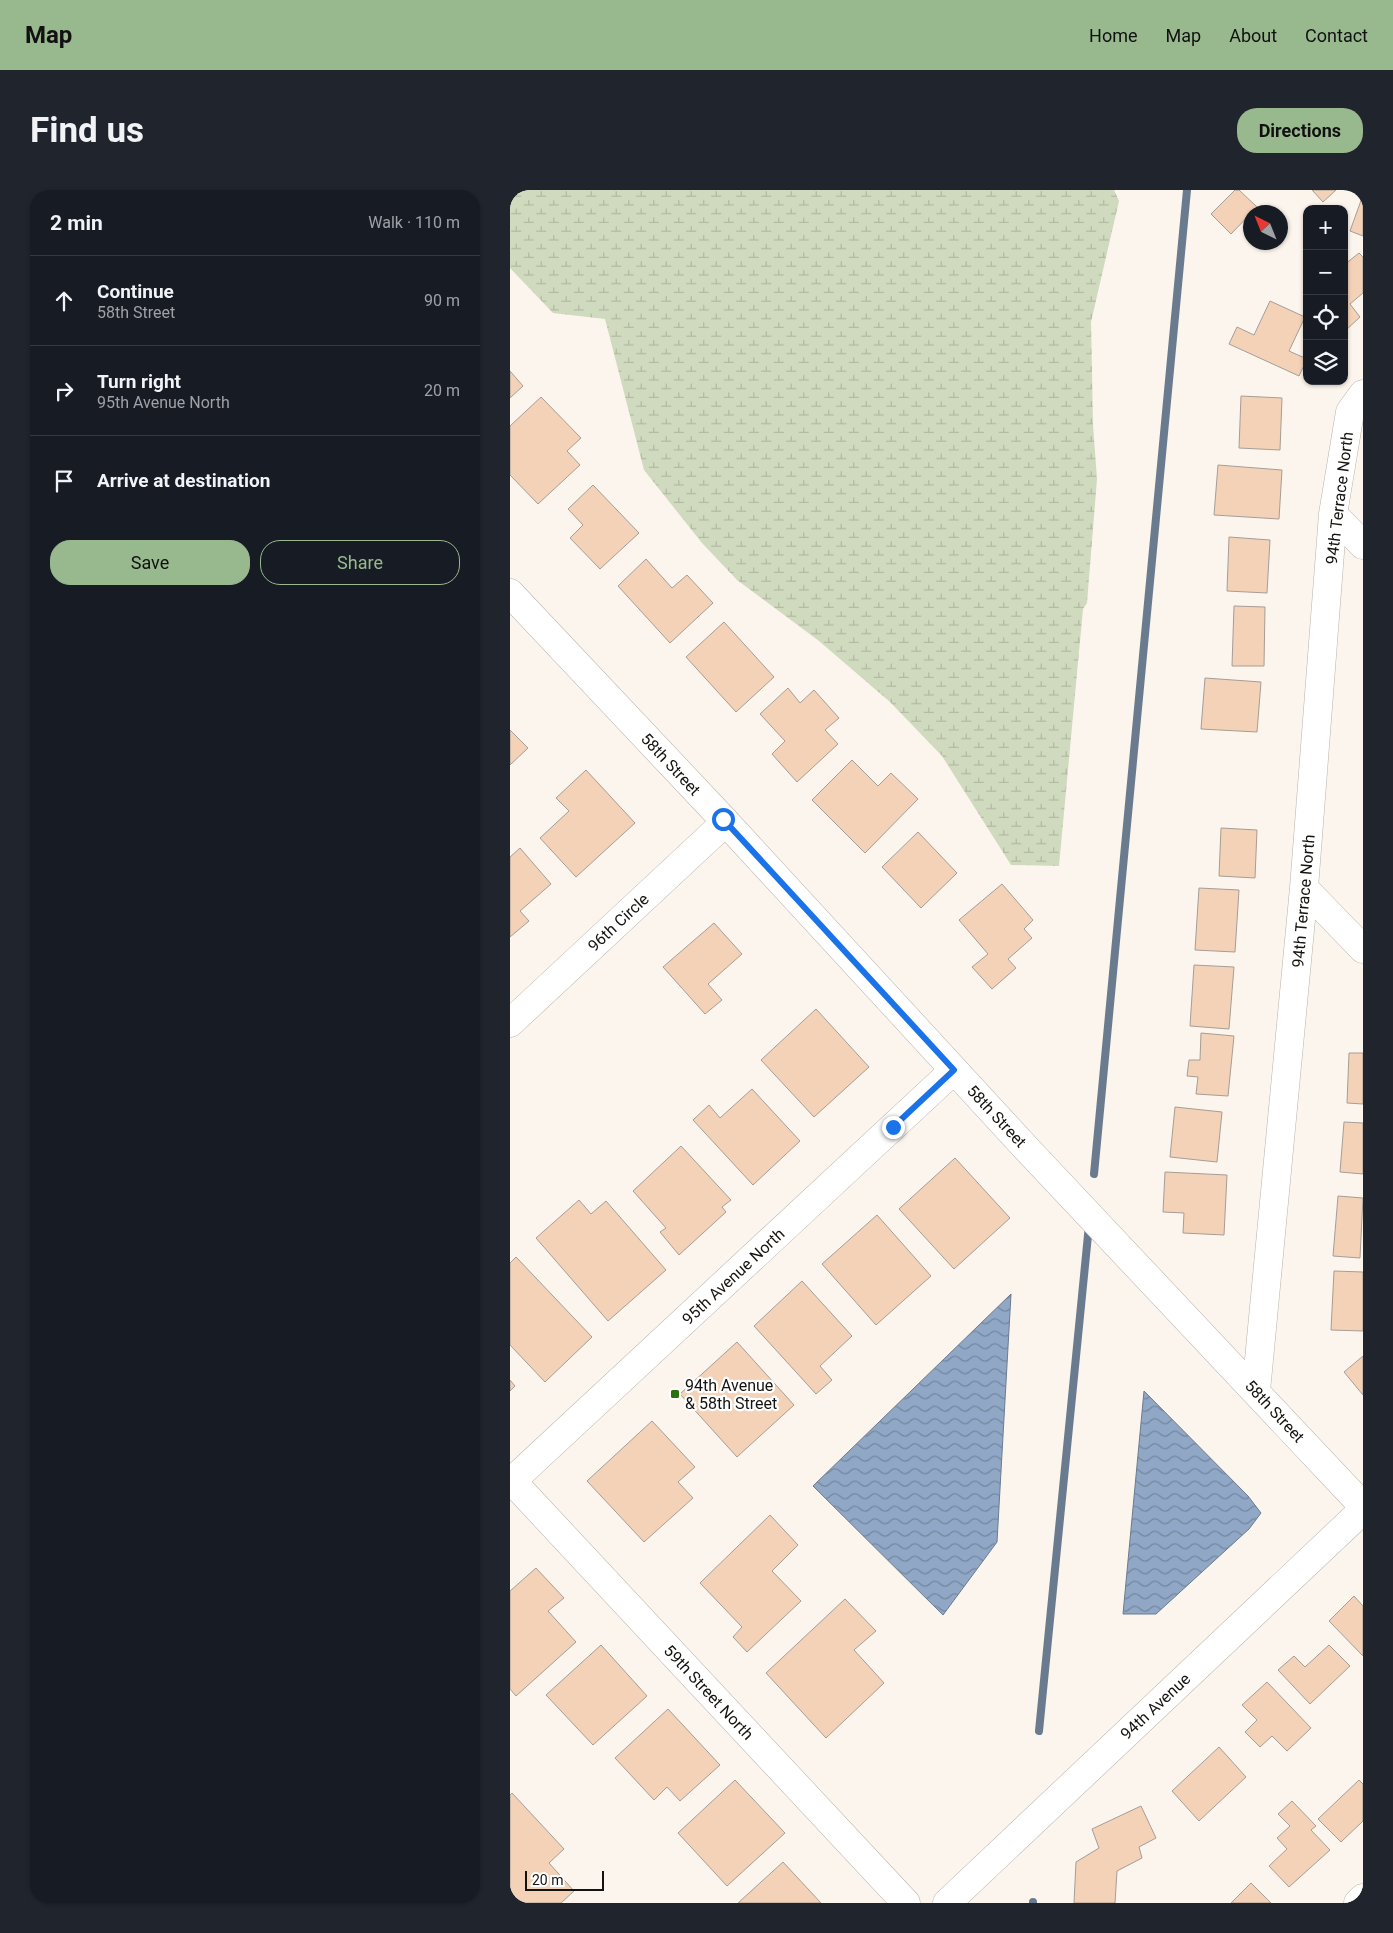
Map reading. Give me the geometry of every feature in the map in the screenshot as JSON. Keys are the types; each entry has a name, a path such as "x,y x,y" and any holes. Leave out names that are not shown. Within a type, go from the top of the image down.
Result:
{"street":[{"name":"94th Terrace North","path":"1256,1391 1304,888 1334,514 1357,403"},
{"path":"1334,514 1363,545"},
{"name":"58th Street","path":"513,603 723,819 1024,1147 1120,1246 1363,1508"},
{"name":"96th Circle","path":"510,1023 716,831 723,819"},
{"path":"1304,888 1363,949"},
{"name":"95th Avenue North","path":"512,1481 954,1070"},
{"name":"59th Street North","path":"512,1481 906,1903"},
{"name":"94th Avenue","path":"947,1903 1363,1508"},
{"path":"1358,1903 1363,1898"}],"green space":[{"path":"510,190 1114,190 1119,201 1091,322 1093,425 1097,479 1087,603 1083,609 1059,866 1011,865 942,756 890,702 819,641 737,580 702,543 644,470 605,319 553,313 510,268"}],"water":[{"path":"1011,1294 997,1542 943,1615 813,1486"},
{"path":"1144,1391 1248,1496 1261,1513 1249,1529 1156,1614 1123,1614"}],"building":[{"path":"1235,190 1239,190 1255,205 1243,205 1243,222 1231,234 1211,214"},
{"path":"1312,190 1336,190 1323,202"},
{"path":"1363,195 1363,236 1350,231"},
{"path":"1359,253 1363,257 1363,293 1350,304 1360,317 1348,328 1348,295 1348,262"},
{"path":"1270,301 1303,316 1303,321 1289,351 1303,357 1303,368 1299,376 1229,344 1237,327 1254,335"},
{"path":"510,371 523,386 510,398"},
{"path":"1241,396 1282,398 1280,450 1239,448"},
{"path":"541,397 581,438 567,451 580,465 538,504 510,475 510,426"},
{"path":"1218,465 1282,470 1279,519 1214,515"},
{"path":"593,485 639,533 600,569 570,538 583,525 568,509"},
{"path":"1229,537 1270,540 1267,593 1227,591"},
{"path":"646,559 672,588 687,575 713,603 670,643 618,586"},
{"path":"1234,606 1265,607 1264,666 1232,666"},
{"path":"724,622 774,677 736,712 686,657"},
{"path":"1205,678 1261,682 1257,732 1201,729"},
{"path":"788,688 800,703 814,690 839,718 825,730 838,744 797,782 772,754 785,741 760,714"},
{"path":"510,730 528,748 510,765"},
{"path":"852,760 878,786 891,773 918,799 865,853 812,800"},
{"path":"586,770 635,823 576,877 540,838 569,811 556,798"},
{"path":"1221,828 1257,830 1255,878 1219,876"},
{"path":"918,832 957,873 921,908 882,867"},
{"path":"520,848 551,884 520,911 529,921 510,937 510,857"},
{"path":"1002,884 1033,920 1024,929 1032,938 1008,959 1016,968 992,989 972,967 988,954 959,920"},
{"path":"1199,888 1239,890 1235,952 1195,950"},
{"path":"714,923 742,954 708,984 722,1000 705,1014 663,967"},
{"path":"1194,965 1234,967 1229,1029 1190,1026"},
{"path":"816,1009 869,1067 814,1117 761,1060"},
{"path":"1201,1033 1234,1036 1228,1096 1196,1094 1198,1077 1187,1076 1189,1060 1200,1060"},
{"path":"1349,1053 1363,1053 1363,1104 1347,1103"},
{"path":"752,1089 800,1141 753,1185 693,1120 709,1105 720,1118"},
{"path":"1175,1107 1222,1112 1217,1162 1170,1157"},
{"path":"1344,1122 1363,1123 1363,1174 1340,1172"},
{"path":"681,1146 731,1200 722,1207 726,1212 679,1255 660,1232 666,1228 633,1191"},
{"path":"955,1158 1010,1218 954,1269 899,1209"},
{"path":"1165,1172 1227,1175 1224,1235 1183,1233 1184,1213 1163,1212"},
{"path":"1338,1196 1363,1198 1360,1258 1333,1256"},
{"path":"579,1200 591,1214 606,1201 666,1270 608,1321 536,1238"},
{"path":"877,1215 931,1276 876,1325 822,1264"},
{"path":"516,1257 592,1337 545,1382 510,1345 510,1263"},
{"path":"1334,1271 1363,1272 1363,1331 1331,1330"},
{"path":"802,1281 852,1336 820,1366 832,1380 816,1394 754,1326"},
{"path":"737,1342 794,1405 737,1457 680,1394"},
{"path":"1363,1356 1363,1395 1344,1372"},
{"path":"510,1380 515,1386 510,1391"},
{"path":"652,1421 695,1467 678,1482 693,1498 644,1542 587,1481"},
{"path":"770,1515 798,1545 772,1571 801,1601 747,1652 733,1637 742,1627 700,1583"},
{"path":"536,1568 564,1598 548,1611 576,1642 516,1696 510,1689 510,1591"},
{"path":"1354,1596 1363,1606 1363,1656 1329,1621"},
{"path":"845,1599 876,1631 854,1650 884,1683 826,1738 766,1673"},
{"path":"601,1645 647,1696 593,1745 546,1695"},
{"path":"1329,1645 1350,1666 1310,1704 1278,1670 1294,1656 1305,1667"},
{"path":"1267,1682 1311,1728 1287,1751 1272,1736 1260,1747 1245,1732 1257,1720 1242,1705"},
{"path":"668,1709 720,1765 680,1801 667,1787 654,1800 615,1758"},
{"path":"1219,1747 1246,1777 1199,1821 1172,1791"},
{"path":"735,1780 785,1833 727,1886 678,1833"},
{"path":"1359,1780 1363,1784 1363,1821 1341,1842 1318,1819"},
{"path":"512,1793 564,1849 549,1863 574,1891 561,1903 510,1903 510,1795"},
{"path":"1292,1801 1316,1826 1311,1830 1330,1850 1289,1887 1269,1866 1287,1849 1277,1838 1290,1826 1278,1814"},
{"path":"1141,1806 1156,1838 1139,1847 1142,1858 1117,1871 1115,1903 1074,1903 1076,1862 1099,1848 1092,1829"},
{"path":"783,1862 821,1903 738,1903"},
{"path":"1251,1883 1271,1903 1231,1903"}],"waterway":[{"path":"1094,1174 1187,190"},
{"path":"1039,1731 1089,1225"}],"place":[{"name":"94th Avenue & 58th Street","path":"675,1394"}],"route":[{"path":"723,819 954,1070 893,1127"}]}
